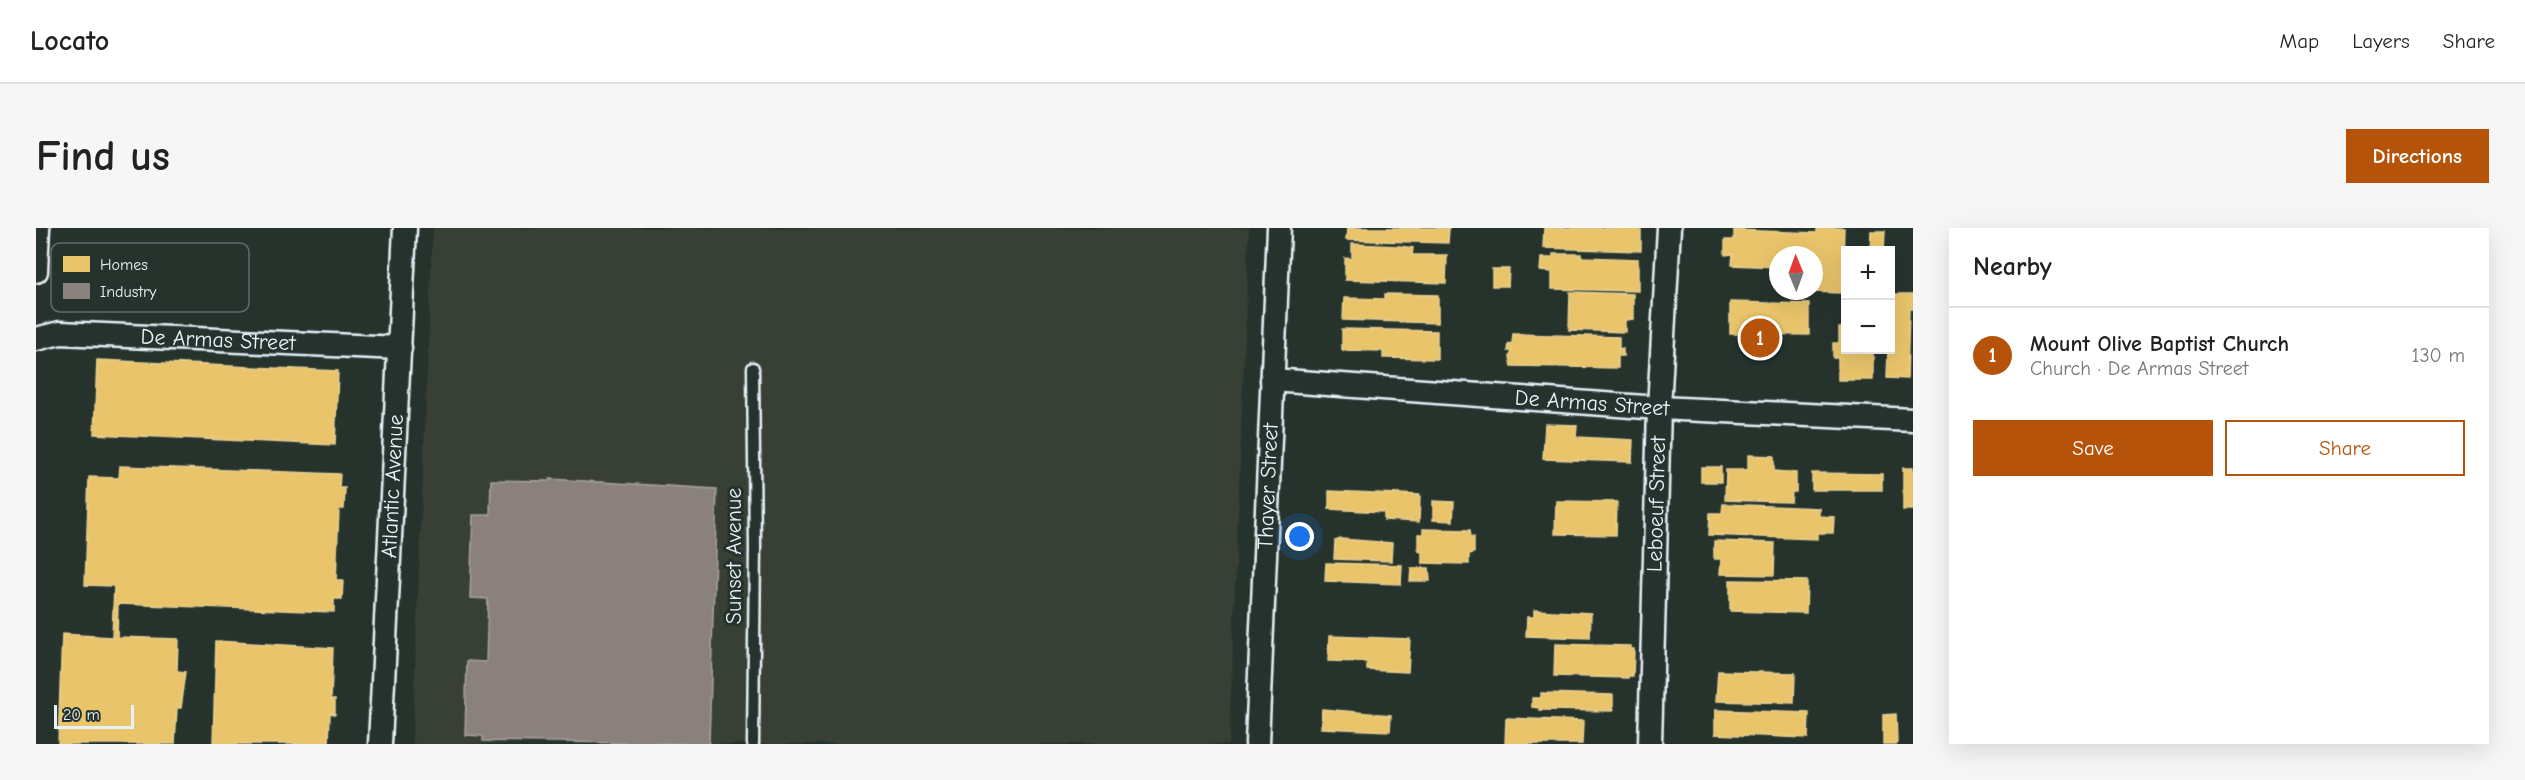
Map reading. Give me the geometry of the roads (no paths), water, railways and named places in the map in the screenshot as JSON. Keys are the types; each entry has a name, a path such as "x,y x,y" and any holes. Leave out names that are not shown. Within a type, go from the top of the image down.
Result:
{"street":[{"path":"36,271 38,228"},
{"name":"Atlantic Avenue","path":"380,744 405,228"},
{"name":"Thayer Street","path":"1257,744 1279,228"},
{"name":"Leboeuf Street","path":"1650,744 1659,408 1669,228"},
{"name":"De Armas Street","path":"36,339 60,333 400,348"},
{"name":"De Armas Street","path":"1272,380 1659,408 1913,420"}],"lane":[{"name":"Sunset Avenue","path":"753,368 755,546 753,744"}],"place":[{"name":"Mount Olive Baptist Church","path":"1760,338"}]}
